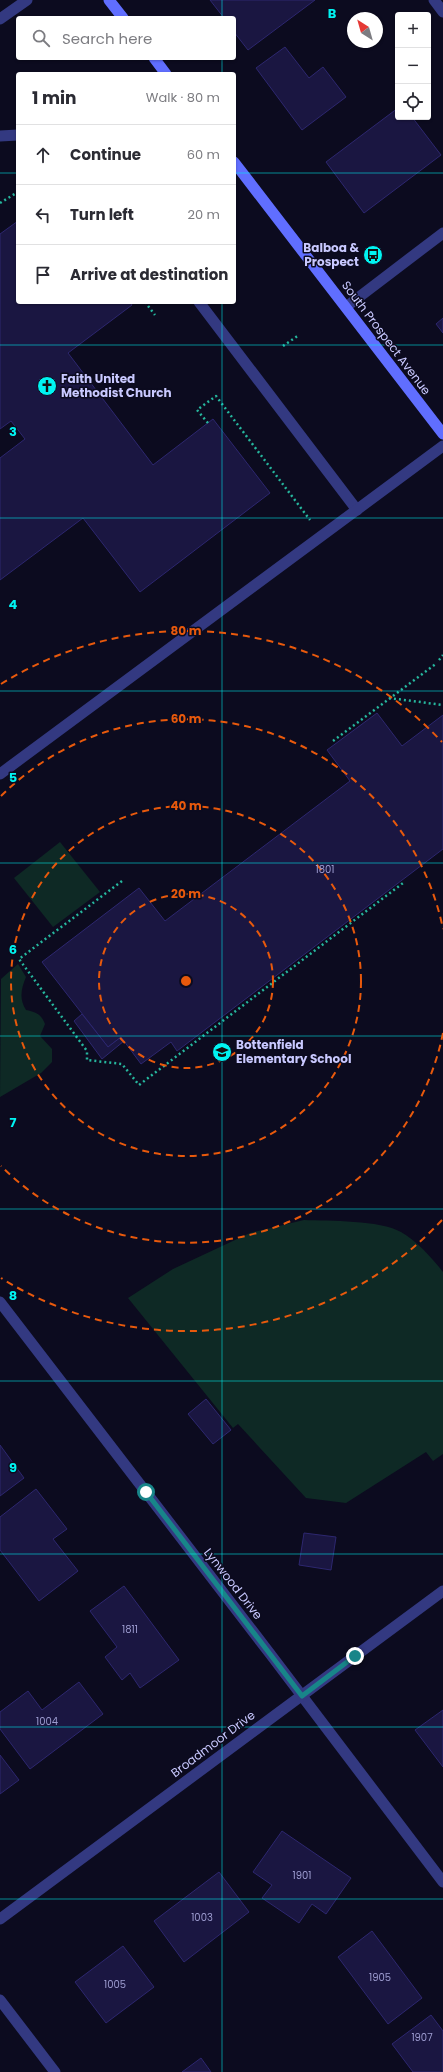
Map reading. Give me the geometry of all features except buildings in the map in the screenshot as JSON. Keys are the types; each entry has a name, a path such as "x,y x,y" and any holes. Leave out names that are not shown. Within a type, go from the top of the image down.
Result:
{"main road":[{"path":"109,0 121,16"},
{"path":"156,60 164,72"},
{"name":"South Prospect Avenue","path":"236,165 443,434"}],"street":[{"path":"0,19 27,0"},
{"path":"434,0 443,12"},
{"path":"0,136 16,135"},
{"path":"346,307 443,233"},
{"path":"201,304 357,510"},
{"path":"0,774 443,446"},
{"name":"Lynwood Drive","path":"0,1302 443,1882"},
{"name":"Broadmoor Drive","path":"0,1919 443,1591"},
{"path":"0,2000 55,2072"}],"path":[{"path":"0,203 16,193"},
{"path":"147,304 155,315"},
{"path":"283,346 299,335"},
{"path":"208,423 197,410 216,396 322,536"},
{"path":"333,741 438,662 443,655"},
{"path":"389,698 443,705"},
{"path":"122,881 18,959 87,1051 87,1060 122,1064 139,1084 403,883"}],"green space":[{"path":"60,842 100,892 53,927 14,878"},
{"path":"18,964 26,977 22,990 22,1002 26,1010 38,1014 45,1024 40,1036 52,1049 52,1062 41,1073 0,1097 1,979"},
{"path":"304,1220 368,1223 392,1228 401,1232 418,1245 429,1255 443,1272 443,1454 433,1461 426,1452 346,1503 306,1498 238,1424 233,1428 128,1298 173,1269 250,1233"}],"place":[{"name":"Balboa & Prospect","path":"373,255"},
{"name":"Faith United Methodist Church","path":"47,386"},
{"name":"Bottenfield Elementary School","path":"222,1052"}],"route":[{"path":"146,1492 302,1696 355,1656"}]}
